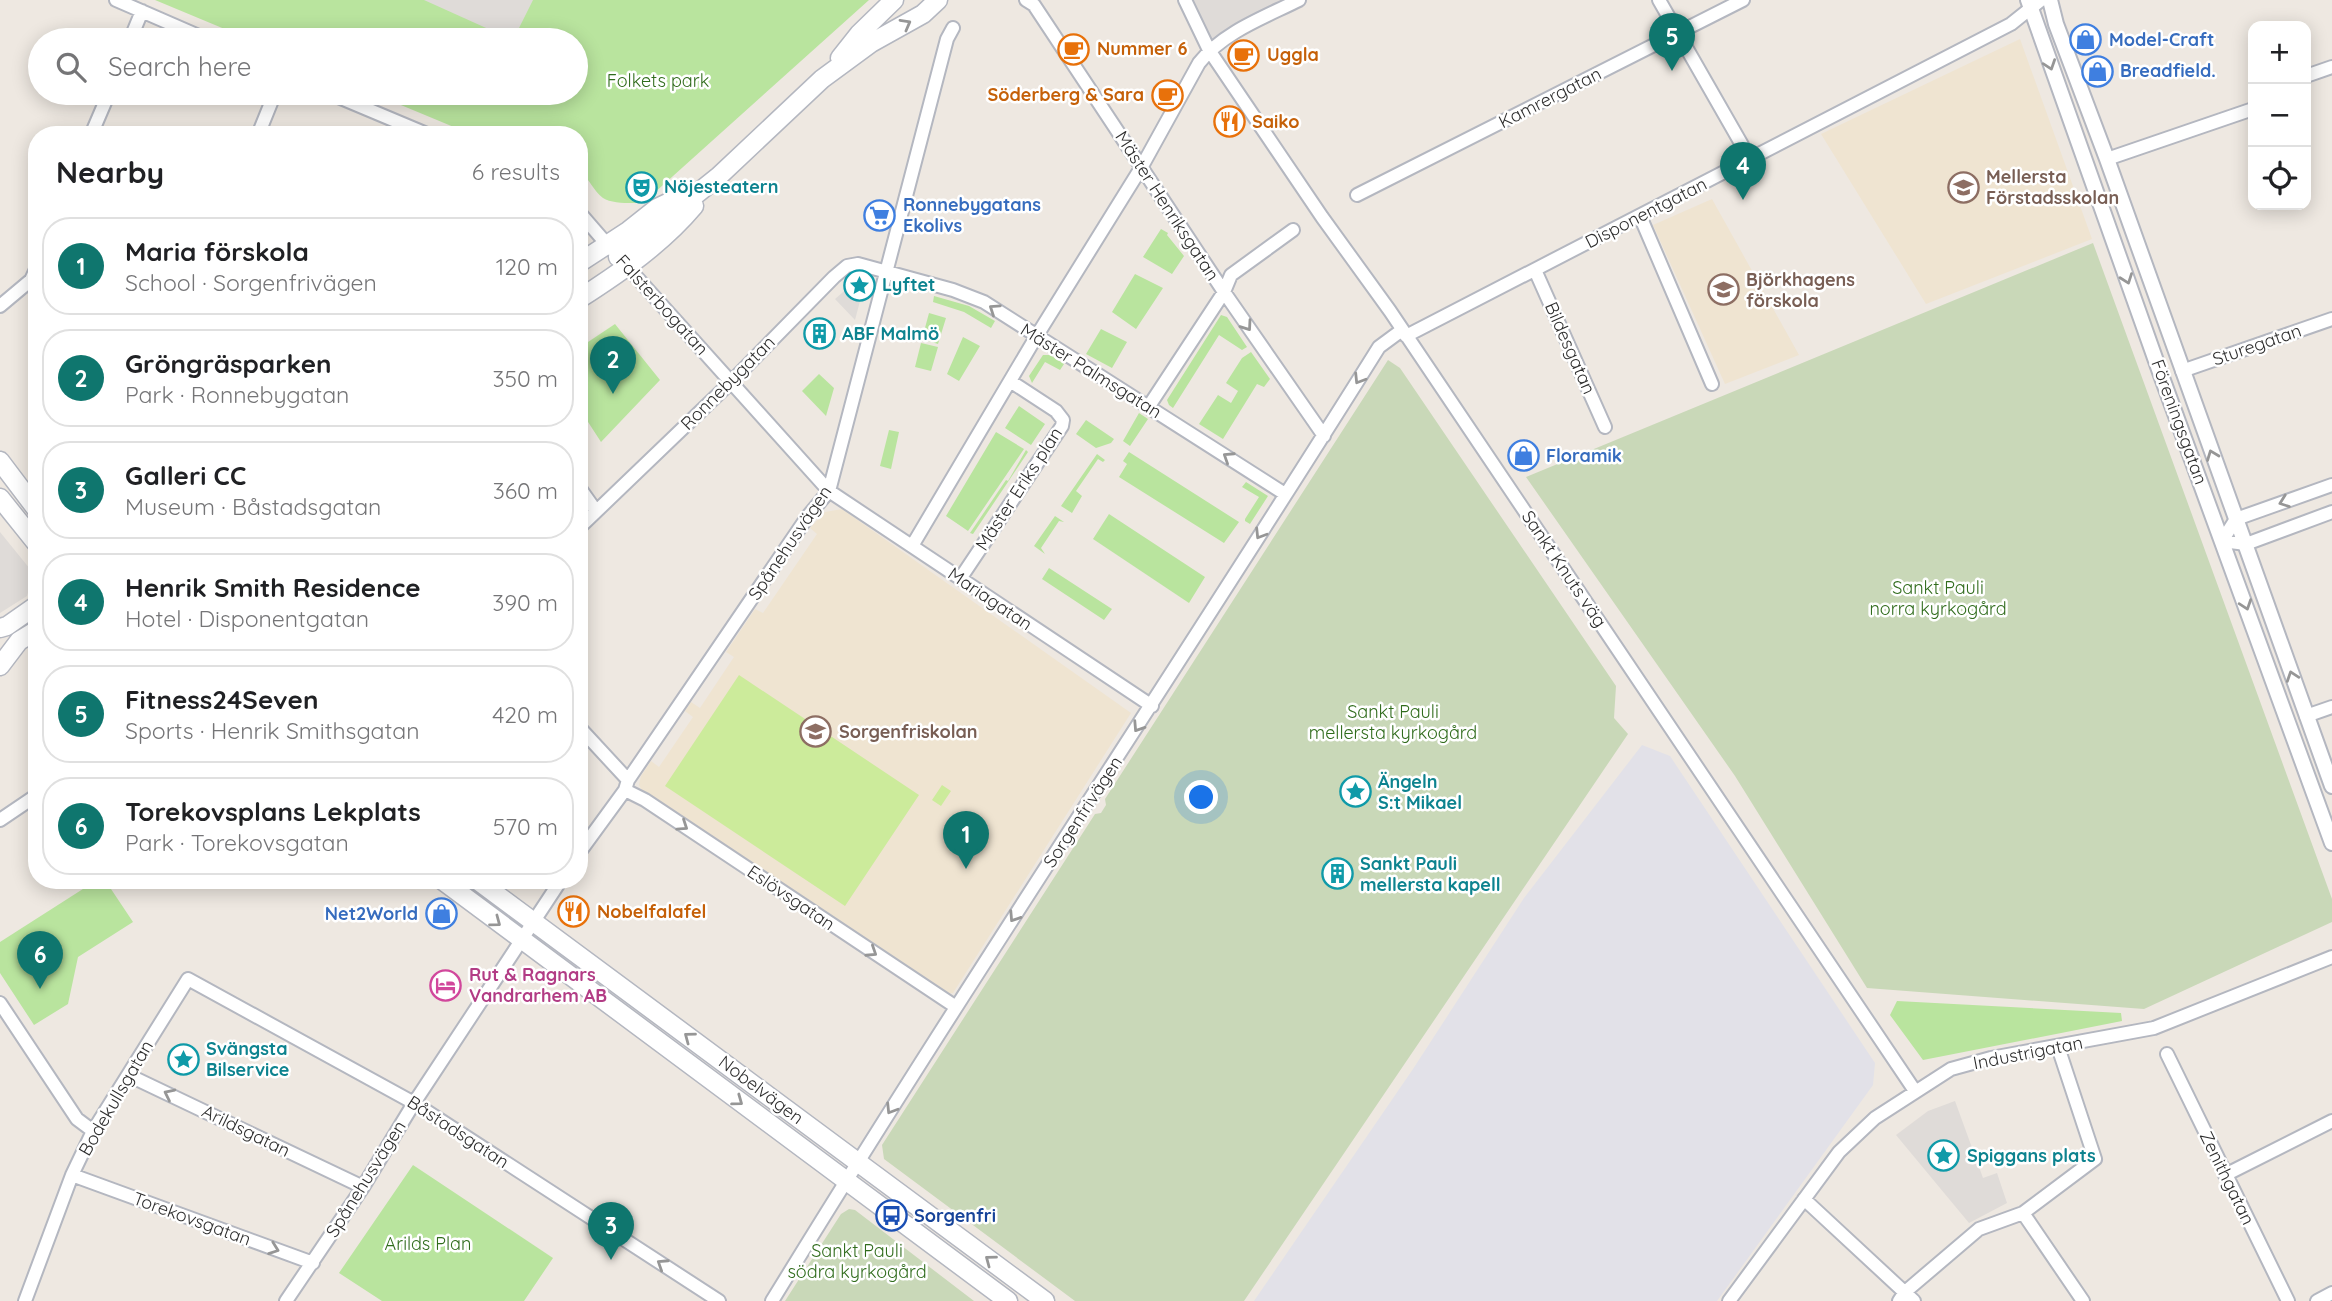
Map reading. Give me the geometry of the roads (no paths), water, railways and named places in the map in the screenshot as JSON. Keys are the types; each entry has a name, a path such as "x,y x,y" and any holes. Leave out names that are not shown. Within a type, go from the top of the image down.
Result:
{"main road":[{"path":"822,79 859,34 894,0"},
{"path":"588,261 618,256 679,224 719,176 822,79 871,43 923,14 937,0"},
{"path":"588,289 618,256 628,232 657,208 719,176"},
{"path":"0,461 28,498"},
{"path":"0,498 28,533"},
{"path":"0,628 28,611"},
{"path":"0,666 19,642 28,636"},
{"name":"Nobelvägen","path":"454,889 1008,1301"},
{"name":"Nobelvägen","path":"490,889 1045,1301"}],"street":[{"path":"116,0 181,28"},
{"name":"Mäster Henriksgatan","path":"1026,0 1041,16 1224,292 1303,417 1324,436"},
{"name":"Sankt Knuts väg","path":"1185,0 1209,50 1404,333 1915,1091"},
{"path":"912,546 1036,337 1141,168 1199,63 1209,50 1230,36 1298,0"},
{"path":"1658,0 1750,159"},
{"name":"Kamrergatan","path":"1357,195 1743,0"},
{"name":"Föreningsgatan","path":"2050,0 2056,24 2332,786"},
{"name":"Föreningsgatan","path":"2034,3 2222,541 2332,843"},
{"name":"Disponentgatan","path":"1404,333 1535,270 2011,23 2034,3"},
{"path":"135,28 142,11"},
{"name":"Spånehusvägen","path":"588,840 808,516 829,491 947,39 953,28"},
{"path":"2311,74 2332,67"},
{"path":"95,126 104,105"},
{"path":"262,126 270,105"},
{"path":"355,105 402,126"},
{"path":"2107,159 2248,111"},
{"path":"1640,216 1712,384"},
{"name":"Falsterbogatan","path":"588,222 829,491"},
{"path":"1149,406 1224,292 1231,275 1293,230"},
{"name":"Ronnebygatan","path":"588,519 847,266 858,264 887,272"},
{"name":"Bildesgatan","path":"1535,270 1605,427"},
{"name":"Mäster Palmsgatan","path":"887,272 973,297 1286,494"},
{"path":"0,306 28,285"},
{"name":"Sturegatan","path":"2182,371 2332,320"},
{"name":"Sorgenfrivägen","path":"772,1301 956,1007 1152,706 1379,347 1404,333"},
{"name":"Mäster Eriks plan","path":"960,579 1062,426 1063,420 1056,411 1010,381"},
{"path":"2332,485 2236,519 2222,541 2246,544 2332,512"},
{"name":"Mariagatan","path":"829,491 1152,706"},
{"path":"588,500 596,511"},
{"path":"2306,716 2332,706"},
{"name":"Eslövsgatan","path":"588,738 626,785 645,800 956,1007"},
{"path":"0,820 28,801"},
{"name":"Spånehusvägen","path":"286,1301 313,1264 414,1103 555,889"},
{"name":"Industrigatan","path":"1729,1301 1839,1152 1875,1118 1951,1069 1991,1058 2154,1028 2332,957"},
{"name":"Båstadsgatan","path":"188,979 414,1103 719,1301"},
{"name":"Bodekullsgatan","path":"25,1301 72,1175 93,1131 188,979"},
{"path":"0,1003 77,1119 93,1131"},
{"path":"1804,1199 1906,1298 1979,1229 2023,1213 2095,1159 2058,1047"},
{"name":"Zenithgatan","path":"2166,1054 2288,1301"},
{"name":"Arildsgatan","path":"128,1075 363,1187"},
{"path":"2225,1175 2332,1121"},
{"name":"Torekovsgatan","path":"72,1175 313,1264"},
{"path":"2023,1213 2083,1301"},
{"path":"2317,1301 2332,1293"}],"place":[{"name":"Model-Craft","path":"2086,40"},
{"name":"Nummer 6","path":"1074,49"},
{"name":"Uggla","path":"1244,55"},
{"name":"Fitness24Seven","path":"1672,71"},
{"name":"Breadfield.","path":"2097,71"},
{"name":"Söderberg & Sara","path":"1167,95"},
{"name":"Saiko","path":"1229,122"},
{"name":"Nöjesteatern","path":"641,187"},
{"name":"Mellersta Förstadsskolan","path":"1963,187"},
{"name":"Henrik Smith Residence","path":"1743,200"},
{"name":"Ronnebygatans Ekolivs","path":"880,215"},
{"name":"Lyftet","path":"859,285"},
{"name":"Björkhagens förskola","path":"1723,290"},
{"name":"ABF Malmö","path":"819,334"},
{"name":"Gröngräsparken","path":"613,394"},
{"name":"Floramik","path":"1523,456"},
{"name":"Sorgenfriskolan","path":"816,732"},
{"name":"Ängeln S:t Mikael","path":"1355,792"},
{"name":"Maria förskola","path":"966,869"},
{"name":"Sankt Pauli mellersta kapell","path":"1337,874"},
{"name":"Nobelfalafel","path":"574,912"},
{"name":"Net2World","path":"441,914"},
{"name":"Rut & Ragnars Vandrarhem AB","path":"446,985"},
{"name":"Torekovsplans Lekplats","path":"40,989"},
{"name":"Svängsta Bilservice","path":"183,1059"},
{"name":"Spiggans plats","path":"1944,1156"},
{"name":"Sorgenfri","path":"891,1216"},
{"name":"Galleri CC","path":"611,1260"}],"park label":[{"name":"Folkets park","path":"658,81"},
{"name":"Sankt Pauli norra kyrkogård","path":"1938,598"},
{"name":"Sankt Pauli mellersta kyrkogård","path":"1393,722"},
{"name":"Arilds Plan","path":"428,1244"},
{"name":"Sankt Pauli södra kyrkogård","path":"857,1261"}]}
